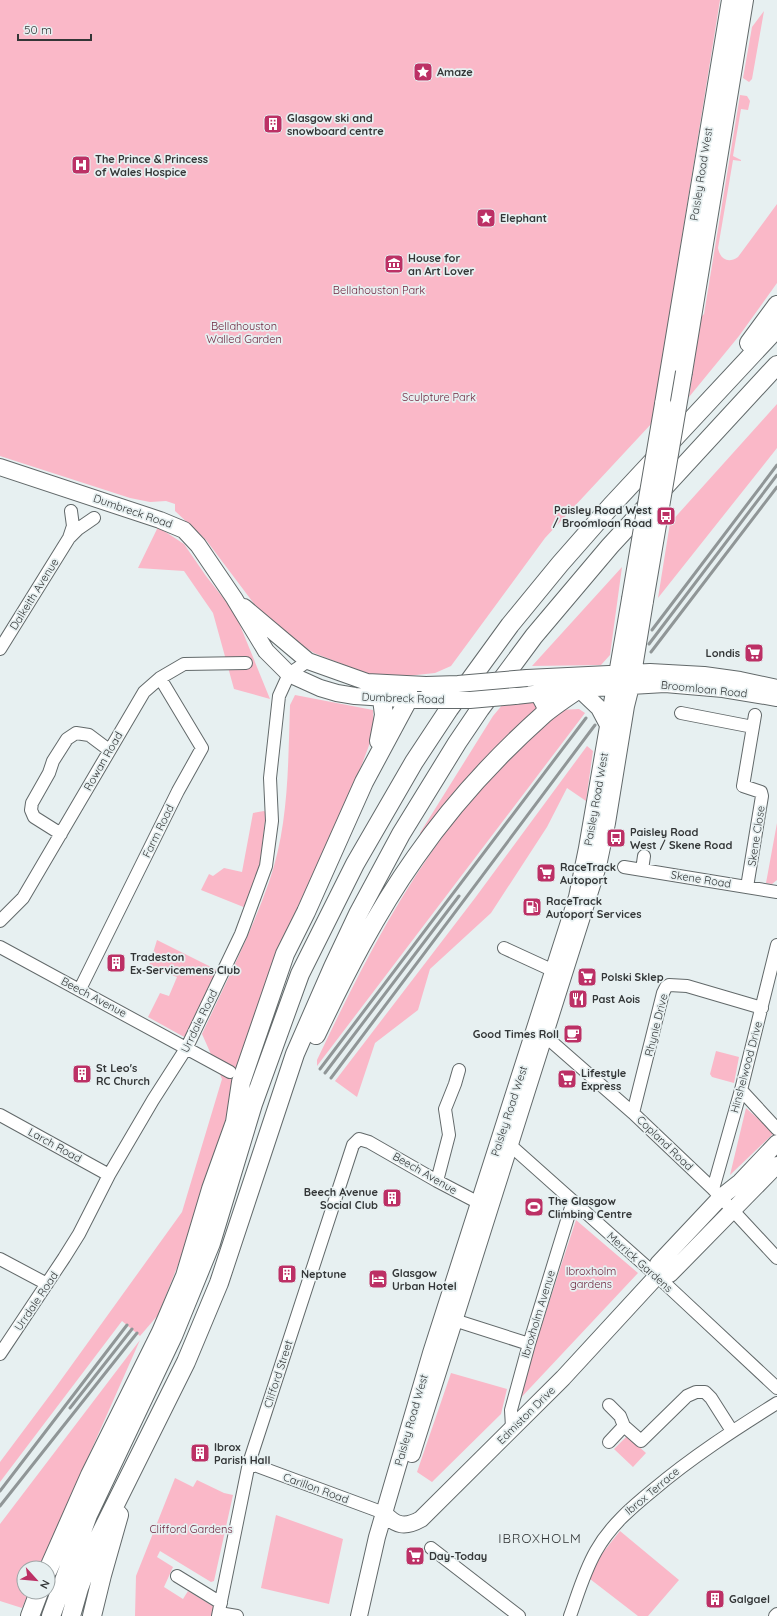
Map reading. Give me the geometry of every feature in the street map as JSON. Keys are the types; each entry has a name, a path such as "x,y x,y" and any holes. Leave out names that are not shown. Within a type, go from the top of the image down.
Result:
{"highway":[{"path":"702,409 777,305"},
{"path":"51,1616 88,1515 173,1336 208,1250 253,1104 300,974 352,870 384,812 414,762 463,689 510,625 560,564 611,506 777,328"},
{"path":"71,1616 79,1588 95,1545 186,1362 206,1316 219,1283 295,1054 358,914 401,834 436,775 480,709 534,636 610,546 777,365"},
{"path":"610,546 777,382"},
{"path":"259,1165 323,1019 363,942 403,876 434,831 464,796 545,713 578,689"},
{"path":"235,1122 242,1082 285,954 306,912 373,763 417,692"},
{"path":"539,693 546,706 545,713"},
{"path":"373,763 384,715 382,699"},
{"path":"52,1560 90,1475 161,1332 185,1276 212,1190 261,1046 281,1001 300,974"},
{"path":"92,1616 102,1575 132,1472"},
{"path":"30,1616 36,1600"}],"main road":[{"name":"Paisley Road West","path":"638,600 663,404 730,0"},
{"name":"Paisley Road West","path":"505,1143 554,971 577,897 608,725 624,679 638,600 684,372 745,0"},
{"name":"Dumbreck Road","path":"0,467 146,515 184,530 198,544 234,598 266,651 289,674 320,688 337,693 382,699 465,684 527,678 624,679"},
{"name":"Dumbreck Road","path":"234,598 308,661 367,682 417,692 470,700 578,689 624,679"},
{"name":"Broomloan Road","path":"624,679 650,672 704,675 740,680 777,688"},
{"path":"527,678 539,693"},
{"name":"Paisley Road West","path":"370,1616 386,1539 388,1518 431,1353 505,1143 545,1036 598,866 607,823 626,706 624,679"},
{"name":"Broomloan Road","path":"624,679 655,684 722,689 777,698"},
{"path":"578,689 599,708 608,725"},
{"name":"Edmiston Drive","path":"388,1518 404,1525 421,1519 563,1378 657,1276 658,1264 717,1193 740,1182 777,1143"},
{"name":"Edmiston Drive","path":"657,1276 670,1274 777,1166"},
{"name":"Paisley Road West","path":"359,1616 377,1537 388,1518 454,1320 484,1205"}],"street":[{"name":"Dalkeith Avenue","path":"69,538 73,526 71,511"},
{"name":"Dalkeith Avenue","path":"0,649 69,538 78,529 94,518"},
{"path":"289,674 308,661"},
{"name":"Rowan Road","path":"0,921 23,898 144,692 160,678 184,664 246,663"},
{"name":"Urrdale Road","path":"0,1354 79,1234 110,1175 153,1100 187,1047 240,934 266,866 272,822 270,778 279,696 289,674"},
{"name":"Farm Road","path":"80,989 178,791 202,748 160,678"},
{"name":"Skene Close","path":"681,713 754,721 743,786 761,792 762,796 747,887"},
{"path":"61,834 34,817 31,810 32,803 49,773 53,761 67,739 76,733 89,736 109,750"},
{"path":"642,870 644,856"},
{"name":"Skene Road","path":"624,867 777,892"},
{"name":"Hinshelwood Drive","path":"717,1193 740,1090 777,944"},
{"name":"Beech Avenue","path":"0,947 187,1047 230,1072"},
{"path":"504,948 554,971"},
{"name":"Rhynie Drive","path":"633,1113 663,993 666,987 672,984 687,986 762,1008"},
{"name":"Copland Road","path":"545,1036 633,1113 717,1193 777,1258"},
{"path":"437,1181 449,1135 445,1109 459,1070"},
{"path":"740,1090 777,1129"},
{"name":"Larch Road","path":"0,1115 110,1175"},
{"name":"Beech Avenue","path":"359,1139 386,1150 437,1181 484,1205"},
{"name":"Clifford Street","path":"219,1611 249,1463 353,1145 359,1139"},
{"name":"Merrick Gardens","path":"505,1143 657,1276 777,1388"},
{"name":"Ibroxholm Avenue","path":"512,1427 511,1410 529,1344 573,1201"},
{"path":"0,1259 47,1284"},
{"path":"454,1320 529,1344"},
{"path":"609,1405 620,1416 624,1426 641,1441 687,1396 696,1392 705,1392 711,1398 732,1431"},
{"name":"Ibrox Terrace","path":"570,1616 588,1564 602,1542 623,1515 683,1465 732,1431 777,1403"},
{"path":"609,1442 624,1426"},
{"name":"Carillon Road","path":"249,1463 388,1518"},
{"path":"431,1548 519,1616"},
{"path":"177,1576 219,1611 237,1616"}],"green space":[{"name":"Bellahouston Park","path":"0,0 720,0 652,423 545,538 451,666 435,673 407,676 370,675 314,653 283,633 255,605 206,540 175,511 175,504 166,501 150,502 130,498 0,456"},
{"path":"764,11 752,79 749,82 743,78 752,27"},
{"path":"740,95 747,96 750,101 748,110 741,109 733,156 741,161 733,160 718,248 719,252 725,259 731,260 738,257 777,204 777,283 739,336 689,397 701,317 704,314"},
{"path":"777,404 777,448 658,598 670,523"},
{"path":"158,527 184,544 206,576 235,613 270,699 234,689 213,613 184,571 138,568"},
{"path":"622,567 610,655 601,665 532,666"},
{"path":"295,695 373,710 374,732 355,783 287,930 248,1034 221,1137 190,1235 158,1315 140,1336 122,1321 0,1482 0,1462 182,1212 222,1079 202,1034 254,921 276,860 284,817 288,772 290,705"},
{"path":"535,701 539,706 533,716 425,837 420,833 493,716 503,704"},
{"path":"579,709 585,713 317,1066 317,1060 331,1030 361,970 393,912 448,829 487,782 560,710"},
{"path":"587,746 593,751 586,801 567,788 547,827 491,913 430,969 418,1010 375,1043 357,1097 335,1081 475,898"},
{"path":"264,811 266,813 259,870 246,908 201,890 209,874 213,876 224,868 242,872 253,813"},
{"path":"777,823 777,880 772,884 766,883"},
{"path":"157,940 219,971 186,1038 148,1017 160,993 169,996 177,977 149,966"},
{"path":"716,1051 739,1057 734,1083 712,1077 710,1074"},
{"path":"746,1108 774,1133 730,1175"},
{"name":"Ibroxholm gardens","path":"576,1220 638,1273 516,1403"},
{"path":"140,1340 43,1560 16,1560 16,1600 26,1600 22,1608 0,1601 0,1524"},
{"path":"451,1373 507,1389 501,1414 432,1482 417,1472"},
{"path":"627,1436 646,1453 633,1467 614,1449"},
{"name":"Clifford Gardens","path":"175,1478 193,1487 197,1480 224,1493 233,1495 214,1581 211,1582 160,1551 157,1557 173,1567 164,1587 183,1599 188,1591 216,1608 214,1616 135,1616 136,1576"},
{"path":"276,1515 343,1539 329,1604 261,1588"},
{"path":"620,1531 679,1580 648,1616 638,1616 590,1579 600,1556"}],"railway":[{"path":"652,630 777,465"},
{"path":"649,644 777,475"},
{"path":"651,652 777,487"},
{"path":"320,1069 586,718"},
{"path":"331,1078 595,725"},
{"path":"325,1073 459,896"},
{"path":"0,1491 127,1325"},
{"path":"70,1408 132,1329"},
{"path":"0,1506 137,1333"}],"place":[{"name":"Amaze","path":"423,72"},
{"name":"Glasgow ski and snowboard centre","path":"273,124"},
{"name":"The Prince & Princess of Wales Hospice","path":"81,165"},
{"name":"Elephant","path":"486,218"},
{"name":"House for an Art Lover","path":"394,264"},
{"name":"Paisley Road West / Broomloan Road","path":"666,516"},
{"name":"Londis","path":"754,653"},
{"name":"Paisley Road West / Skene Road","path":"616,838"},
{"name":"RaceTrack Autoport","path":"546,873"},
{"name":"RaceTrack Autoport Services","path":"532,907"},
{"name":"Tradeston Ex-Servicemens Club","path":"116,963"},
{"name":"Polski Sklep","path":"587,977"},
{"name":"Past Aois","path":"578,999"},
{"name":"Good Times Roll","path":"573,1034"},
{"name":"St Leo's RC Church","path":"82,1074"},
{"name":"Lifestyle Express","path":"567,1079"},
{"name":"Beech Avenue Social Club","path":"392,1198"},
{"name":"The Glasgow Climbing Centre","path":"534,1207"},
{"name":"Neptune","path":"287,1274"},
{"name":"Glasgow Urban Hotel","path":"378,1279"},
{"name":"Ibrox Parish Hall","path":"200,1453"},
{"name":"Day-Today","path":"415,1556"},
{"name":"Galgael","path":"715,1599"}],"district":[{"name":"IBROXHOLM","path":"540,1538"}],"park label":[{"name":"Bellahouston Walled Garden","path":"244,332"},
{"name":"Sculpture Park","path":"439,397"}]}
